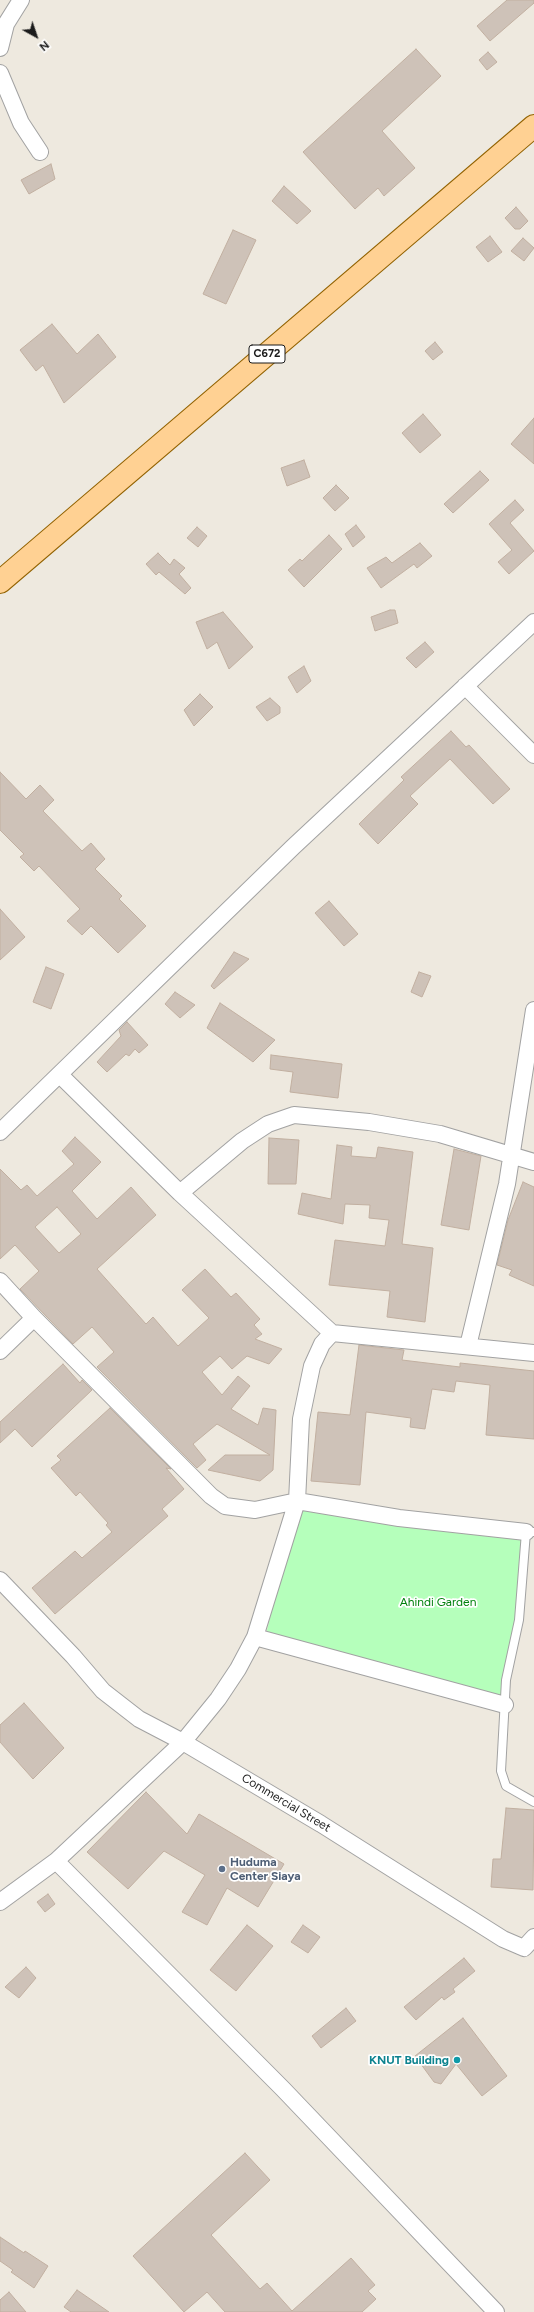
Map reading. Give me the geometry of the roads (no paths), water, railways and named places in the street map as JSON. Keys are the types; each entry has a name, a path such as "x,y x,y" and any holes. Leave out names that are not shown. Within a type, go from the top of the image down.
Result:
{"main road":[{"name":"C672","path":"0,582 534,126"}],"street":[{"path":"0,48 3,24 21,0"},
{"path":"0,73 21,123 40,152"},
{"path":"0,1132 293,848 534,622"},
{"path":"466,686 534,755"},
{"path":"468,1346 500,1218 512,1154 534,1010"},
{"path":"60,1075 180,1193 332,1333 534,1353"},
{"path":"180,1193 242,1141 268,1124 294,1115 361,1121 440,1134 512,1154 534,1162"},
{"path":"0,1280 34,1318 211,1496 225,1506 255,1510 297,1501 399,1518 530,1532"},
{"path":"0,1350 34,1318"},
{"path":"0,1902 56,1861 183,1742 218,1699 238,1669 255,1636 297,1501 301,1419 312,1366 322,1344 332,1333"},
{"name":"Commercial Street","path":"0,1580 73,1656 103,1691 138,1719 183,1742 321,1824 503,1938 531,1947"},
{"path":"255,1636 505,1705"},
{"path":"56,1861 283,2089 496,2312"}],"lane":[{"path":"530,1532 519,1620 506,1680 501,1771 506,1786 534,1802"}],"place":[{"name":"Huduma Center Siaya","path":"222,1869"},
{"name":"KNUT Building","path":"457,2060"}],"park label":[{"name":"Ahindi Garden","path":"438,1602"}]}
